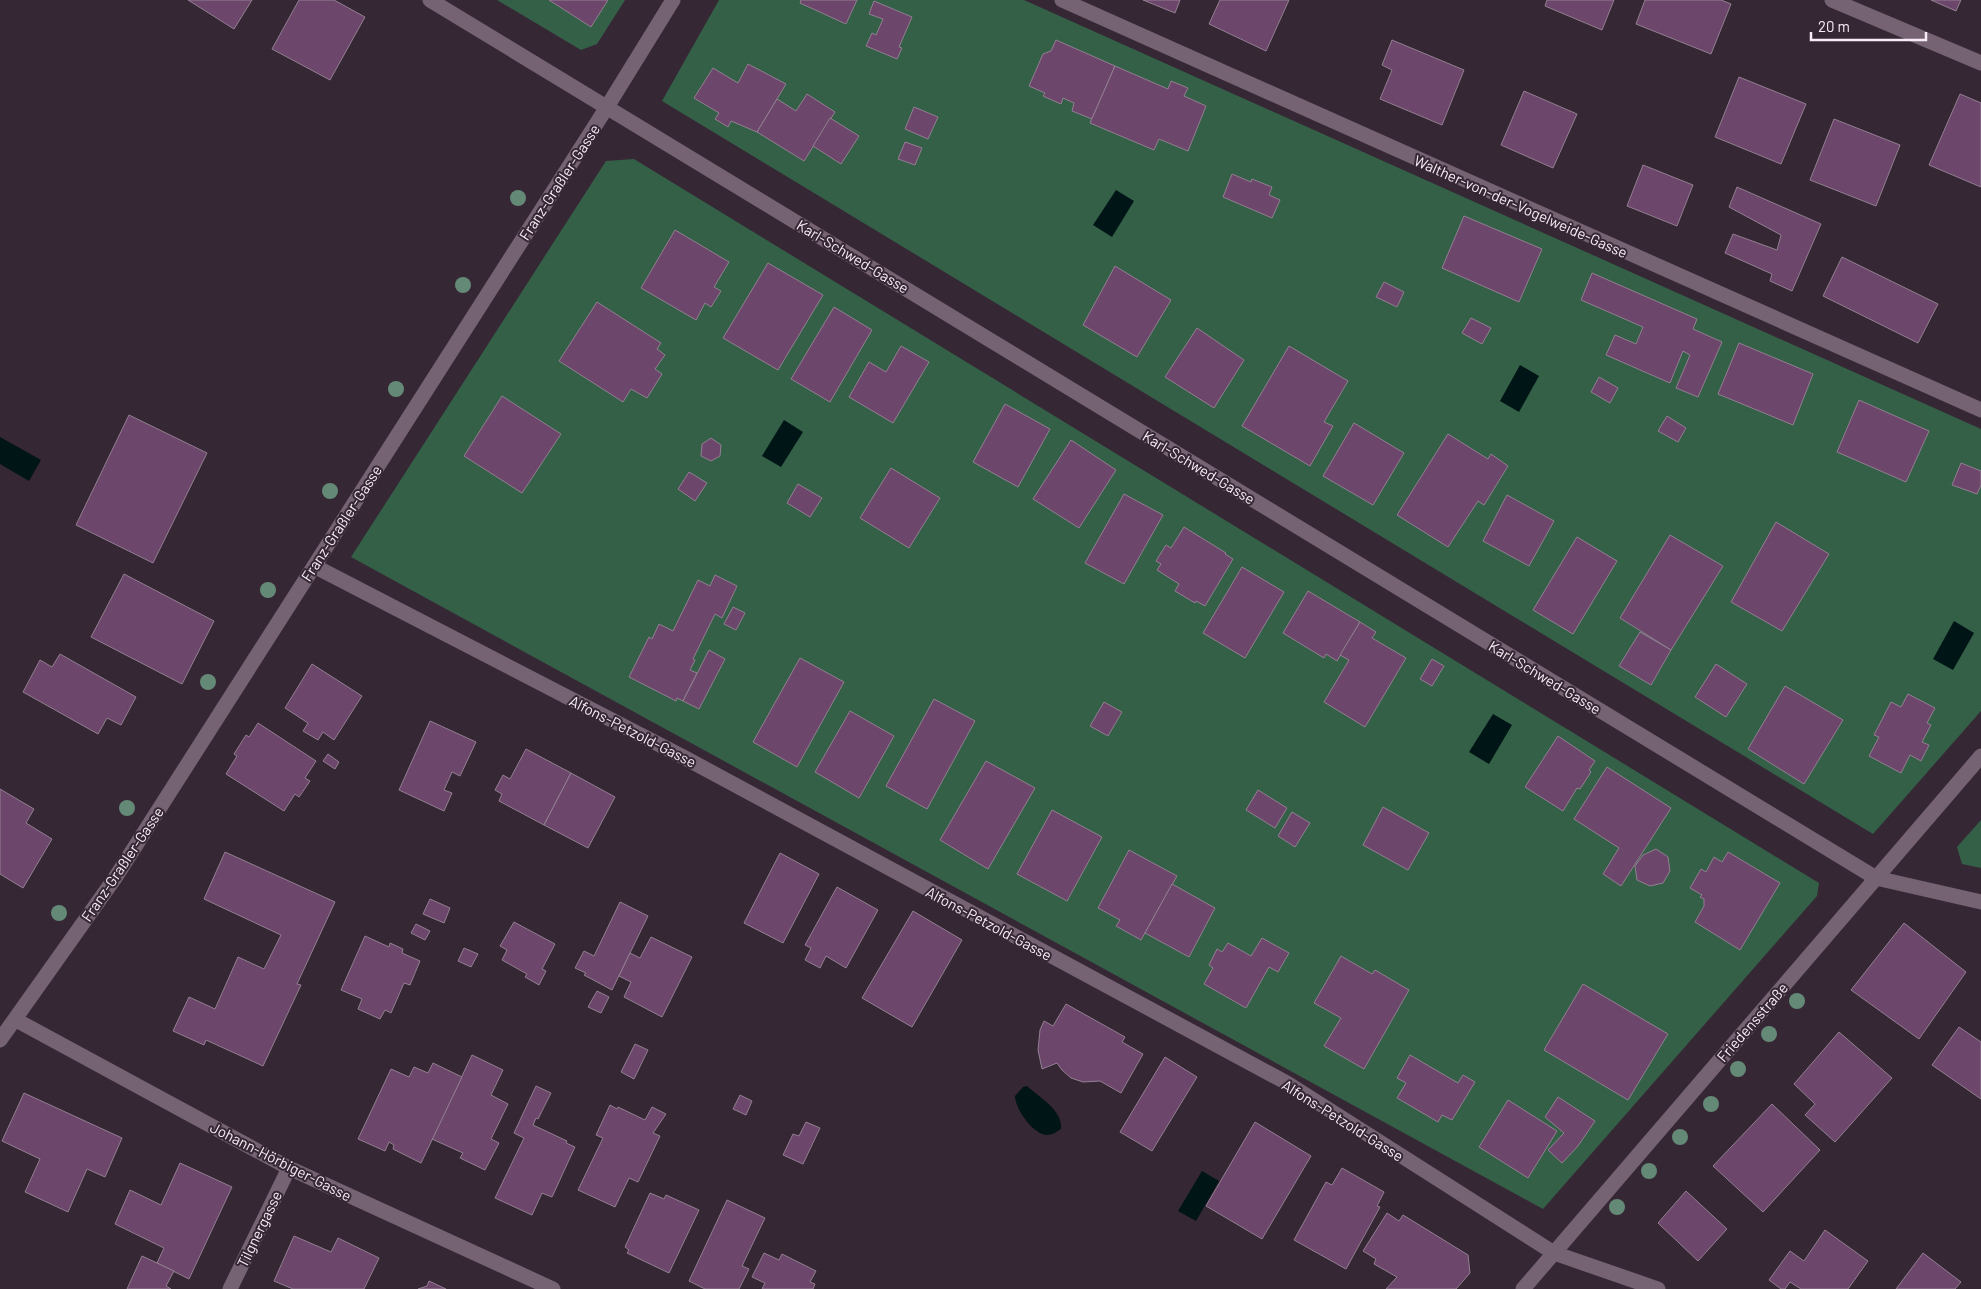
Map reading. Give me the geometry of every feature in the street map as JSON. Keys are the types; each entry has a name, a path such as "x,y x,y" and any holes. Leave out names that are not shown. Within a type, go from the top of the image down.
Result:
{"street":[{"name":"Karl-Schwed-Gasse","path":"430,0 1876,878 1981,902"},
{"name":"Franz-Graßler-Gasse","path":"0,1040 115,878 607,107 673,0"},
{"name":"Walther-von-der-Vogelweide-Gasse","path":"1062,0 1981,410"},
{"path":"1832,0 1981,63"},
{"name":"Alfons-Petzold-Gasse","path":"314,566 687,759 1286,1084 1554,1253 1658,1289"},
{"name":"Friedensstraße","path":"1523,1289 1981,756"},
{"name":"Johann-Hörbiger-Gasse","path":"16,1020 289,1168 553,1289"},
{"name":"Tilgnergasse","path":"230,1289 289,1168"}],"green space":[{"path":"497,0 625,0 597,44 581,50"},
{"path":"719,0 1024,0 1981,429 1981,711 1873,834 662,101"},
{"path":"634,159 1819,883 1817,896 1543,1209 351,557 606,161"},
{"path":"1981,820 1981,868 1962,864 1957,847"}],"shaded area":[{"path":"1116,190 1134,201 1112,237 1093,225"},
{"path":"1520,365 1539,376 1519,412 1500,401"},
{"path":"784,420 803,432 781,467 762,456"},
{"path":"0,437 41,460 29,481 0,464"},
{"path":"1954,621 1974,633 1953,670 1933,659"},
{"path":"1493,714 1512,725 1489,764 1469,752"},
{"path":"1027,1086 1055,1110 1061,1122 1061,1129 1053,1134 1046,1135 1041,1134 1030,1126 1021,1114 1015,1096 1023,1087"},
{"path":"1202,1171 1219,1181 1196,1221 1178,1211"}],"building":[{"path":"188,0 252,0 234,29"},
{"path":"299,0 334,0 365,17 330,80 272,49"},
{"path":"549,0 608,0 591,27"},
{"path":"801,0 857,0 846,24 800,3"},
{"path":"1143,0 1180,0 1175,13"},
{"path":"1220,0 1289,0 1266,51 1209,24"},
{"path":"1547,0 1614,0 1602,30 1545,6"},
{"path":"1645,0 1721,0 1731,4 1711,54 1636,24"},
{"path":"1931,0 1961,0 1956,11"},
{"path":"874,1 912,17 899,47 902,48 897,59 866,46 872,33 876,35 883,19 869,14"},
{"path":"1056,40 1115,66 1092,119 1072,111 1074,103 1063,98 1061,104 1043,96 1045,93 1029,86 1043,54 1051,51"},
{"path":"1392,40 1464,70 1442,125 1380,99 1392,70 1382,65"},
{"path":"748,64 786,84 757,132 731,121 728,127 715,119 719,113 694,98 713,68 738,83"},
{"path":"1115,66 1168,89 1171,81 1188,88 1184,96 1206,106 1188,151 1159,139 1154,150 1090,123"},
{"path":"1739,77 1806,104 1781,164 1715,137"},
{"path":"1524,91 1577,114 1553,168 1501,145"},
{"path":"807,94 835,112 804,161 757,132 777,99 796,111"},
{"path":"1960,94 1981,103 1981,187 1929,165"},
{"path":"914,107 938,117 928,139 905,129"},
{"path":"830,118 859,136 841,164 813,146"},
{"path":"1834,119 1900,145 1876,206 1810,180"},
{"path":"905,142 922,148 915,165 898,159"},
{"path":"1643,165 1693,185 1677,226 1627,206"},
{"path":"1232,174 1251,182 1252,179 1272,187 1269,195 1280,200 1272,218 1223,197"},
{"path":"1737,187 1821,224 1792,291 1770,281 1772,274 1725,253 1733,234 1777,250 1781,235 1729,207"},
{"path":"1464,216 1542,249 1519,302 1442,268"},
{"path":"675,230 729,262 714,287 721,291 711,307 705,303 696,320 641,288"},
{"path":"1842,257 1938,304 1918,343 1823,296"},
{"path":"768,263 823,295 778,370 723,338"},
{"path":"1115,266 1171,300 1137,357 1083,325"},
{"path":"1592,273 1697,319 1693,329 1722,342 1698,397 1676,388 1690,355 1683,351 1670,383 1606,355 1615,335 1636,344 1643,327 1581,300"},
{"path":"1384,282 1404,292 1397,307 1376,297"},
{"path":"597,302 661,343 657,349 665,355 655,369 662,374 647,398 631,389 623,402 559,361"},
{"path":"834,307 872,330 830,402 791,379"},
{"path":"1471,318 1491,328 1482,344 1462,333"},
{"path":"1197,328 1244,360 1214,408 1165,377"},
{"path":"1739,343 1813,374 1793,425 1718,394"},
{"path":"901,346 929,362 893,423 849,397 869,362 886,372"},
{"path":"1289,346 1348,381 1324,422 1333,426 1310,466 1242,426"},
{"path":"1599,377 1618,388 1610,403 1591,392"},
{"path":"502,396 561,434 522,493 464,456"},
{"path":"1859,400 1929,431 1906,482 1837,452"},
{"path":"1005,404 1050,429 1018,487 973,462"},
{"path":"129,415 207,453 153,563 76,525"},
{"path":"1667,416 1686,428 1678,442 1658,431"},
{"path":"1354,423 1404,453 1373,505 1323,476"},
{"path":"1448,434 1488,459 1491,454 1508,466 1484,505 1478,501 1448,547 1397,515"},
{"path":"711,438 721,445 720,456 711,461 701,456 702,444"},
{"path":"1071,440 1116,470 1079,528 1033,499"},
{"path":"1961,463 1981,471 1981,485 1977,494 1952,485"},
{"path":"891,468 940,498 909,548 860,518"},
{"path":"689,472 707,483 695,501 678,489"},
{"path":"798,484 822,498 810,517 787,503"},
{"path":"1124,494 1163,515 1124,584 1085,563"},
{"path":"1507,495 1554,521 1529,566 1483,541"},
{"path":"1776,522 1829,554 1782,631 1731,602"},
{"path":"1184,527 1233,559 1205,606 1196,601 1195,603 1175,591 1179,584 1157,570 1161,564 1156,561 1166,545 1171,548"},
{"path":"1670,535 1723,566 1671,650 1620,618"},
{"path":"1577,537 1617,561 1573,634 1533,610"},
{"path":"1242,567 1284,592 1245,658 1203,633"},
{"path":"124,574 214,621 182,684 91,637"},
{"path":"715,575 737,586 722,618 715,614 693,659 695,660 690,670 697,673 683,701 677,698 676,701 629,677 649,637 652,639 659,624 673,631 698,580 710,586"},
{"path":"1308,591 1360,622 1337,661 1326,654 1324,658 1283,633"},
{"path":"733,607 745,613 736,630 724,624"},
{"path":"1360,622 1376,632 1372,638 1406,658 1365,727 1324,702 1349,660 1340,655"},
{"path":"1640,632 1671,650 1651,685 1619,666"},
{"path":"709,650 725,659 699,709 683,701"},
{"path":"60,654 136,697 121,725 107,718 98,734 23,692 40,660 52,667"},
{"path":"800,658 844,682 797,767 753,742"},
{"path":"1432,659 1444,666 1432,686 1420,679"},
{"path":"312,664 362,696 334,740 323,732 318,740 303,731 308,723 285,708"},
{"path":"1716,664 1747,684 1726,717 1695,697"},
{"path":"1785,686 1843,720 1804,784 1748,749"},
{"path":"1908,694 1935,708 1927,723 1931,725 1922,742 1929,745 1921,761 1910,755 1901,773 1869,756 1879,737 1874,735 1891,702 1901,707"},
{"path":"934,699 975,721 927,809 886,786"},
{"path":"1104,702 1122,712 1108,736 1090,726"},
{"path":"850,711 894,736 859,798 815,772"},
{"path":"430,721 476,742 460,776 452,772 444,790 452,793 444,811 399,790"},
{"path":"258,723 316,761 305,778 310,781 299,797 295,794 284,811 226,774 237,756 234,754 246,735 249,737"},
{"path":"1558,736 1595,761 1589,770 1591,772 1580,789 1577,788 1563,811 1525,787"},
{"path":"526,749 571,773 544,825 499,801 502,794 495,790 503,775 510,779"},
{"path":"328,754 339,762 335,769 323,761"},
{"path":"986,761 1035,788 988,869 940,840"},
{"path":"1607,767 1671,808 1621,886 1603,874 1619,848 1574,819"},
{"path":"571,773 615,797 588,848 544,825"},
{"path":"0,789 34,809 26,823 52,839 23,888 0,874"},
{"path":"1258,790 1287,808 1275,828 1246,810"},
{"path":"1383,807 1429,833 1408,870 1363,845"},
{"path":"1052,810 1102,837 1067,901 1017,874"},
{"path":"1292,812 1310,823 1295,847 1278,836"},
{"path":"1656,849 1668,857 1670,871 1663,883 1650,886 1637,880 1635,866 1643,855"},
{"path":"1129,850 1177,876 1141,940 1116,926 1120,920 1098,908"},
{"path":"225,852 335,902 297,984 301,985 263,1066 206,1040 204,1045 173,1031 189,997 215,1009 238,957 264,969 281,935 204,899"},
{"path":"1728,852 1780,883 1740,950 1695,922 1704,906 1704,899 1700,897 1702,895 1690,888 1701,869 1706,872 1714,857 1722,862"},
{"path":"780,853 819,874 783,943 744,923"},
{"path":"1172,884 1215,908 1189,957 1145,933"},
{"path":"837,887 878,910 846,968 826,956 820,968 805,960 811,948 805,945"},
{"path":"430,899 450,908 444,923 423,914"},
{"path":"620,902 648,916 612,990 575,968 584,951 594,956"},
{"path":"913,911 962,940 912,1027 862,998"},
{"path":"514,922 555,944 542,969 546,971 539,985 525,977 527,974 502,960 507,950 500,946"},
{"path":"1904,923 1966,972 1919,1039 1851,990"},
{"path":"416,924 430,931 425,940 411,933"},
{"path":"365,936 389,947 390,943 403,949 402,953 420,961 410,985 404,983 391,1013 385,1010 380,1019 358,1009 362,999 341,990"},
{"path":"651,937 692,957 662,1017 624,997 631,982 619,976 630,953 640,958"},
{"path":"1262,938 1289,953 1278,972 1269,967 1246,1008 1204,984 1213,968 1209,965 1217,949 1222,952 1228,943 1251,956"},
{"path":"464,948 478,954 471,967 458,961"},
{"path":"1341,956 1372,974 1375,970 1409,990 1364,1069 1324,1046 1341,1018 1314,1003"},
{"path":"1583,984 1668,1034 1628,1100 1544,1050"},
{"path":"597,991 609,997 601,1013 588,1007"},
{"path":"1066,1004 1125,1037 1122,1042 1143,1054 1121,1093 1100,1081 1083,1082 1071,1078 1057,1063 1042,1069 1038,1050 1040,1030 1044,1021 1053,1026"},
{"path":"1959,1027 1981,1042 1981,1099 1932,1065"},
{"path":"1839,1032 1892,1078 1835,1142 1805,1115 1815,1104 1794,1084"},
{"path":"635,1044 648,1050 634,1079 621,1072"},
{"path":"472,1055 503,1070 491,1095 508,1104 491,1139 499,1143 485,1170 460,1158 463,1153 432,1139"},
{"path":"1410,1055 1458,1083 1463,1075 1475,1082 1452,1120 1442,1115 1438,1122 1397,1098 1406,1083 1397,1078"},
{"path":"1165,1057 1197,1077 1152,1151 1120,1132"},
{"path":"433,1063 462,1077 421,1163 393,1149 394,1145 389,1142 385,1151 358,1139 391,1069 409,1077 414,1067 428,1073"},
{"path":"536,1086 551,1093 533,1125 567,1141 566,1143 575,1147 552,1197 542,1193 532,1215 495,1198 524,1138 514,1133"},
{"path":"24,1093 122,1138 105,1177 87,1169 68,1212 25,1192 40,1159 2,1141"},
{"path":"740,1095 752,1101 746,1115 733,1109"},
{"path":"1558,1097 1595,1121 1578,1146 1562,1163 1548,1150 1564,1133 1545,1117"},
{"path":"1508,1100 1557,1131 1528,1178 1479,1147"},
{"path":"1772,1104 1820,1150 1763,1212 1713,1166"},
{"path":"610,1105 645,1120 652,1107 666,1114 653,1133 660,1136 638,1182 629,1178 615,1207 578,1190 603,1138 596,1135"},
{"path":"806,1122 820,1128 803,1164 783,1155 793,1134 799,1136"},
{"path":"1255,1122 1311,1156 1262,1239 1206,1206"},
{"path":"180,1163 232,1187 189,1279 157,1263 164,1248 115,1224 130,1190 161,1205"},
{"path":"1342,1168 1384,1192 1377,1206 1380,1207 1346,1269 1294,1240 1326,1182 1332,1185"},
{"path":"1686,1191 1727,1229 1698,1261 1658,1223"},
{"path":"650,1193 664,1199 666,1195 699,1210 669,1273 627,1253 629,1250 625,1247"},
{"path":"727,1200 765,1218 742,1266 749,1269 739,1289 705,1289 689,1281"},
{"path":"1387,1213 1399,1221 1403,1215 1468,1255 1470,1273 1456,1289 1386,1289 1397,1277 1374,1264 1376,1259 1363,1251"},
{"path":"1825,1230 1868,1261 1848,1289 1801,1289 1790,1282 1785,1289 1781,1289 1769,1280 1790,1251 1804,1261"},
{"path":"294,1236 331,1252 338,1238 379,1258 364,1289 293,1289 274,1281"},
{"path":"764,1253 779,1260 782,1254 816,1271 810,1282 815,1284 813,1289 762,1289 765,1283 752,1277"},
{"path":"1923,1253 1961,1282 1955,1289 1896,1289"},
{"path":"142,1256 174,1271 166,1286 171,1289 127,1289"},
{"path":"429,1281 446,1289 418,1289 427,1286"}]}
